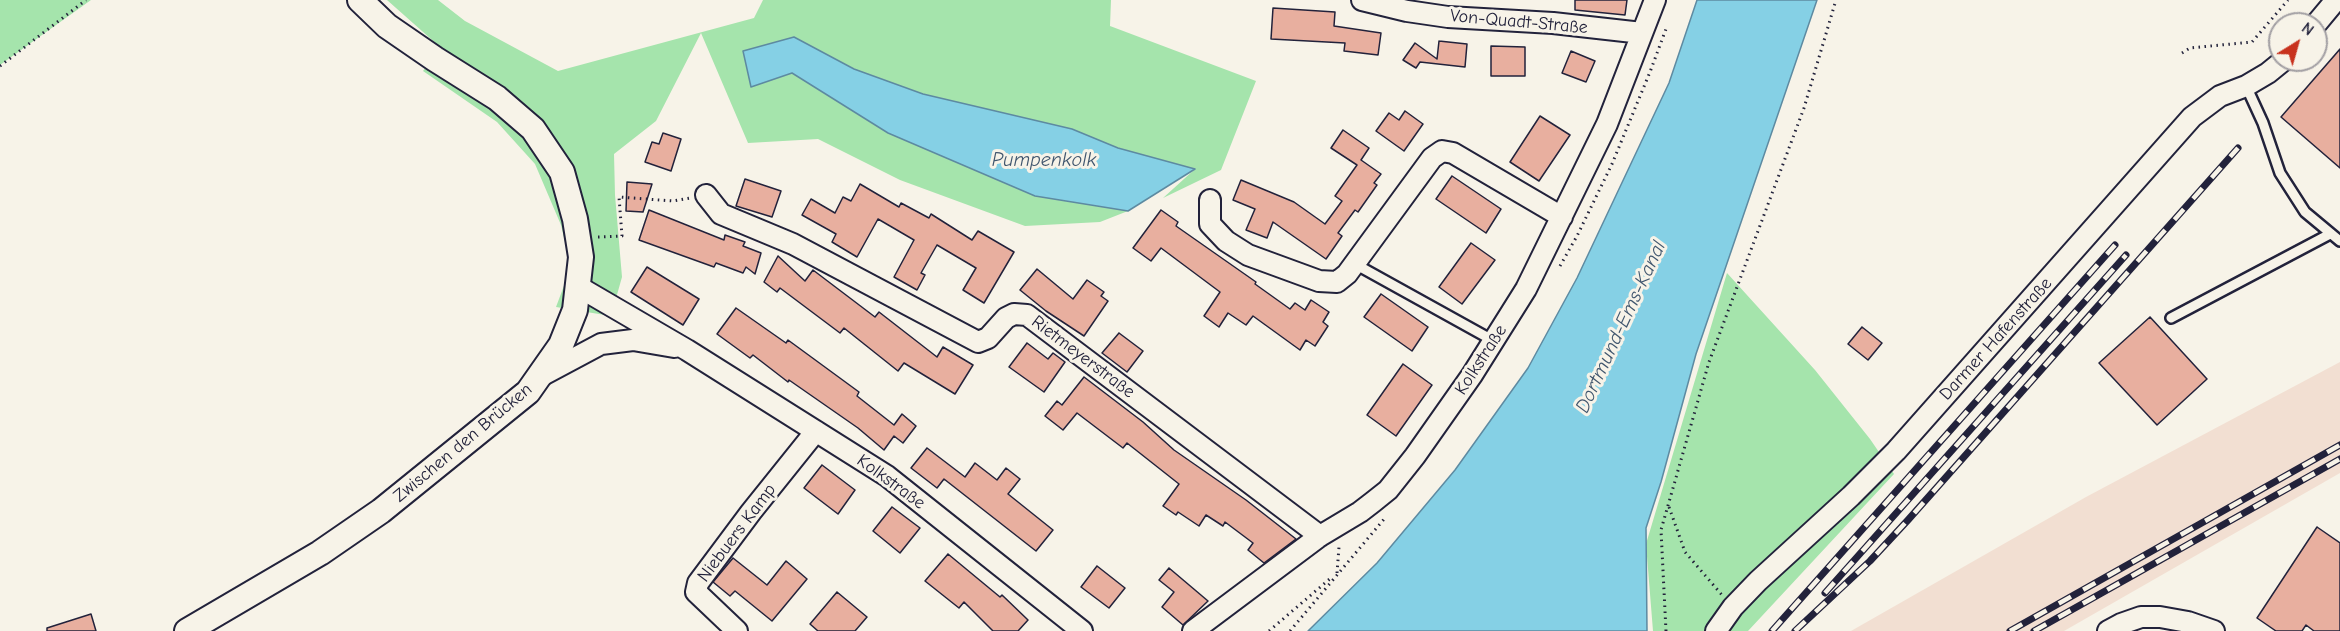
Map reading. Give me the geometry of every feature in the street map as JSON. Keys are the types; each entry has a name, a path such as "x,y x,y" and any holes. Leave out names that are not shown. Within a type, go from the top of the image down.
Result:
{"street":[{"name":"Zwischen den Brücken","path":"187,631 320,553 381,511 528,392 561,345 575,310 581,257 578,239 562,172 533,129 497,98 435,60 387,26 360,0"},
{"name":"Von-Quadt-Straße","path":"1362,0 1407,11 1449,8 1642,33"},
{"name":"Kolkstraße","path":"1193,631 1320,536 1360,512 1388,490 1415,456 1494,341 1526,289 1607,124 1655,0"},
{"path":"2326,12 2337,0"},
{"name":"Darmer Hafenstraße","path":"1716,631 1733,607 1775,564 1851,496 1896,451 2192,117 2220,96 2246,86 2269,72"},
{"path":"1210,200 1210,224 1226,241 1248,255 1319,281 1337,282 1355,264 1432,158 1442,151 1453,153 1562,217"},
{"name":"Rietmeyerstraße","path":"706,195 721,214 793,244 978,342 988,338 1006,318 1014,314 1028,315 1320,536"},
{"name":"Kolkstraße","path":"579,287 687,350 887,476 1082,631"},
{"name":"Kolkstraße","path":"541,376 601,344 633,340 687,350"},
{"name":"Niebuers Kamp","path":"737,631 696,592 698,583 816,431"},
{"path":"2108,631 2141,617 2160,617 2188,622 2214,631"}],"lane":[{"path":"2246,86 2263,123 2280,173 2305,212 2340,241"},
{"path":"2171,318 2330,234"},
{"path":"1355,264 1494,341"}],"path":[{"path":"0,66 86,0"},
{"path":"1666,631 1661,530 1709,362 1804,108 1836,0"},
{"path":"2182,53 2190,48 2252,42 2288,0"},
{"path":"578,239 622,236 619,197 673,201 706,195"},
{"path":"1669,507 1685,552 1704,577 1733,607"},
{"path":"1269,631 1337,572 1290,631"}],"shaded area":[{"path":"2340,362 2340,473 2064,631 1851,631 2086,497"}],"green space":[{"path":"0,0 91,0 0,65"},
{"path":"387,0 438,0 465,21 558,71 754,18 763,0 1111,0 1110,26 1256,81 1221,170 1163,198 1195,169 1118,148 1072,129 923,94 854,69 794,37 751,87 792,73 888,133 1035,196 1128,211 1100,222 1025,226 900,180 818,139 748,143 701,33 656,121 614,154 622,277 611,316 556,307 571,267 561,225 535,164 497,122 423,71 440,47"},
{"path":"1727,273 1815,370 1870,439 1894,474 1748,631 1653,631 1646,544"}],"water":[{"name":"Dortmund-Ems-Kanal","path":"1697,0 1817,0 1696,354 1646,528 1647,631 1308,631 1377,563 1455,470 1528,368 1577,278 1669,83"},
{"name":"Pumpenkolk","path":"794,37 854,69 923,94 1072,129 1118,148 1195,169 1128,211 1035,196 888,133 792,73 751,87 743,51"}],"building":[{"path":"1575,0 1627,0 1625,15 1575,10"},
{"path":"1273,8 1335,12 1334,26 1381,33 1378,55 1344,51 1345,43 1271,39"},
{"path":"1439,41 1467,44 1465,67 1420,62 1416,68 1403,60 1415,43 1437,59"},
{"path":"1491,46 1525,47 1525,76 1491,76"},
{"path":"2340,49 2340,168 2281,117 2320,72 2328,72 2328,63"},
{"path":"1571,51 1595,61 1586,82 1562,73"},
{"path":"1405,111 1423,124 1404,151 1376,131 1389,113 1399,120"},
{"path":"1540,116 1570,135 1539,181 1510,162"},
{"path":"1343,130 1369,148 1361,160 1381,174 1374,183 1377,185 1358,212 1355,210 1338,233 1342,236 1326,259 1273,222 1267,238 1246,230 1255,209 1233,200 1241,180 1294,202 1325,224 1342,201 1335,196 1357,165 1331,148"},
{"path":"663,133 681,139 671,171 645,162 652,142 659,144"},
{"path":"1452,176 1501,209 1486,233 1436,199"},
{"path":"745,179 781,191 772,217 736,206"},
{"path":"627,182 652,184 643,212 626,211"},
{"path":"860,184 899,207 901,203 929,218 931,214 972,240 978,231 1014,252 984,303 963,290 976,268 937,245 921,273 925,275 917,290 894,277 914,240 878,219 857,257 832,242 836,234 802,215 811,199 835,213 843,197 851,201"},
{"path":"649,210 724,240 725,235 745,242 743,246 761,253 755,274 746,267 743,273 716,263 714,267 639,240"},
{"path":"1161,210 1178,222 1176,226 1256,282 1255,284 1290,309 1295,303 1305,310 1311,300 1329,312 1323,322 1328,326 1315,346 1306,340 1300,350 1253,316 1246,325 1228,313 1219,327 1204,316 1220,292 1161,248 1151,261 1133,248"},
{"path":"1471,243 1495,260 1462,304 1439,287"},
{"path":"778,256 805,281 813,270 875,317 879,312 937,357 943,347 973,365 955,394 904,363 898,371 844,328 840,333 780,288 777,292 764,282"},
{"path":"647,267 699,299 683,325 631,292"},
{"path":"1037,269 1073,299 1087,280 1104,292 1101,296 1108,301 1084,336 1046,311 1020,290"},
{"path":"1381,294 1428,327 1412,351 1364,317"},
{"path":"736,308 786,343 788,340 859,392 857,396 894,425 902,414 916,426 903,443 894,436 884,450 858,428 789,380 788,382 753,355 750,358 717,334"},
{"path":"2150,317 2207,379 2157,425 2099,363"},
{"path":"1862,327 1882,343 1868,360 1848,344"},
{"path":"1119,333 1143,351 1127,372 1102,353"},
{"path":"1027,343 1048,359 1053,353 1065,362 1044,392 1009,367"},
{"path":"1403,364 1432,385 1396,436 1367,415"},
{"path":"1084,377 1143,422 1174,450 1246,500 1296,539 1264,563 1248,550 1253,543 1225,522 1223,526 1206,515 1199,526 1178,512 1176,515 1163,506 1179,484 1127,443 1123,448 1077,413 1063,430 1045,416 1057,401 1062,405"},
{"path":"927,448 965,477 975,463 997,480 1006,468 1020,479 1008,494 1053,530 1036,551 944,479 937,488 911,468"},
{"path":"822,465 855,490 838,514 804,488"},
{"path":"892,507 920,528 900,553 873,531"},
{"path":"2317,527 2340,543 2340,631 2314,631 2306,625 2302,631 2276,631 2257,618"},
{"path":"948,554 1000,597 1002,595 1028,620 1018,631 993,631 964,602 959,608 925,581"},
{"path":"733,558 767,585 786,561 807,579 772,621 735,591 730,596 713,582"},
{"path":"1097,566 1125,588 1109,608 1081,587"},
{"path":"1169,568 1208,601 1183,625 1162,607 1174,592 1159,580"},
{"path":"837,592 867,617 855,631 818,631 810,624"},
{"path":"91,614 96,631 47,631 47,628"}],"railway":[{"path":"1795,631 1870,561 1908,520 2238,148"},
{"path":"1772,631 2115,245"},
{"path":"1825,593 2126,255"},
{"path":"2010,631 2340,445"},
{"path":"2034,631 2340,459"}]}
